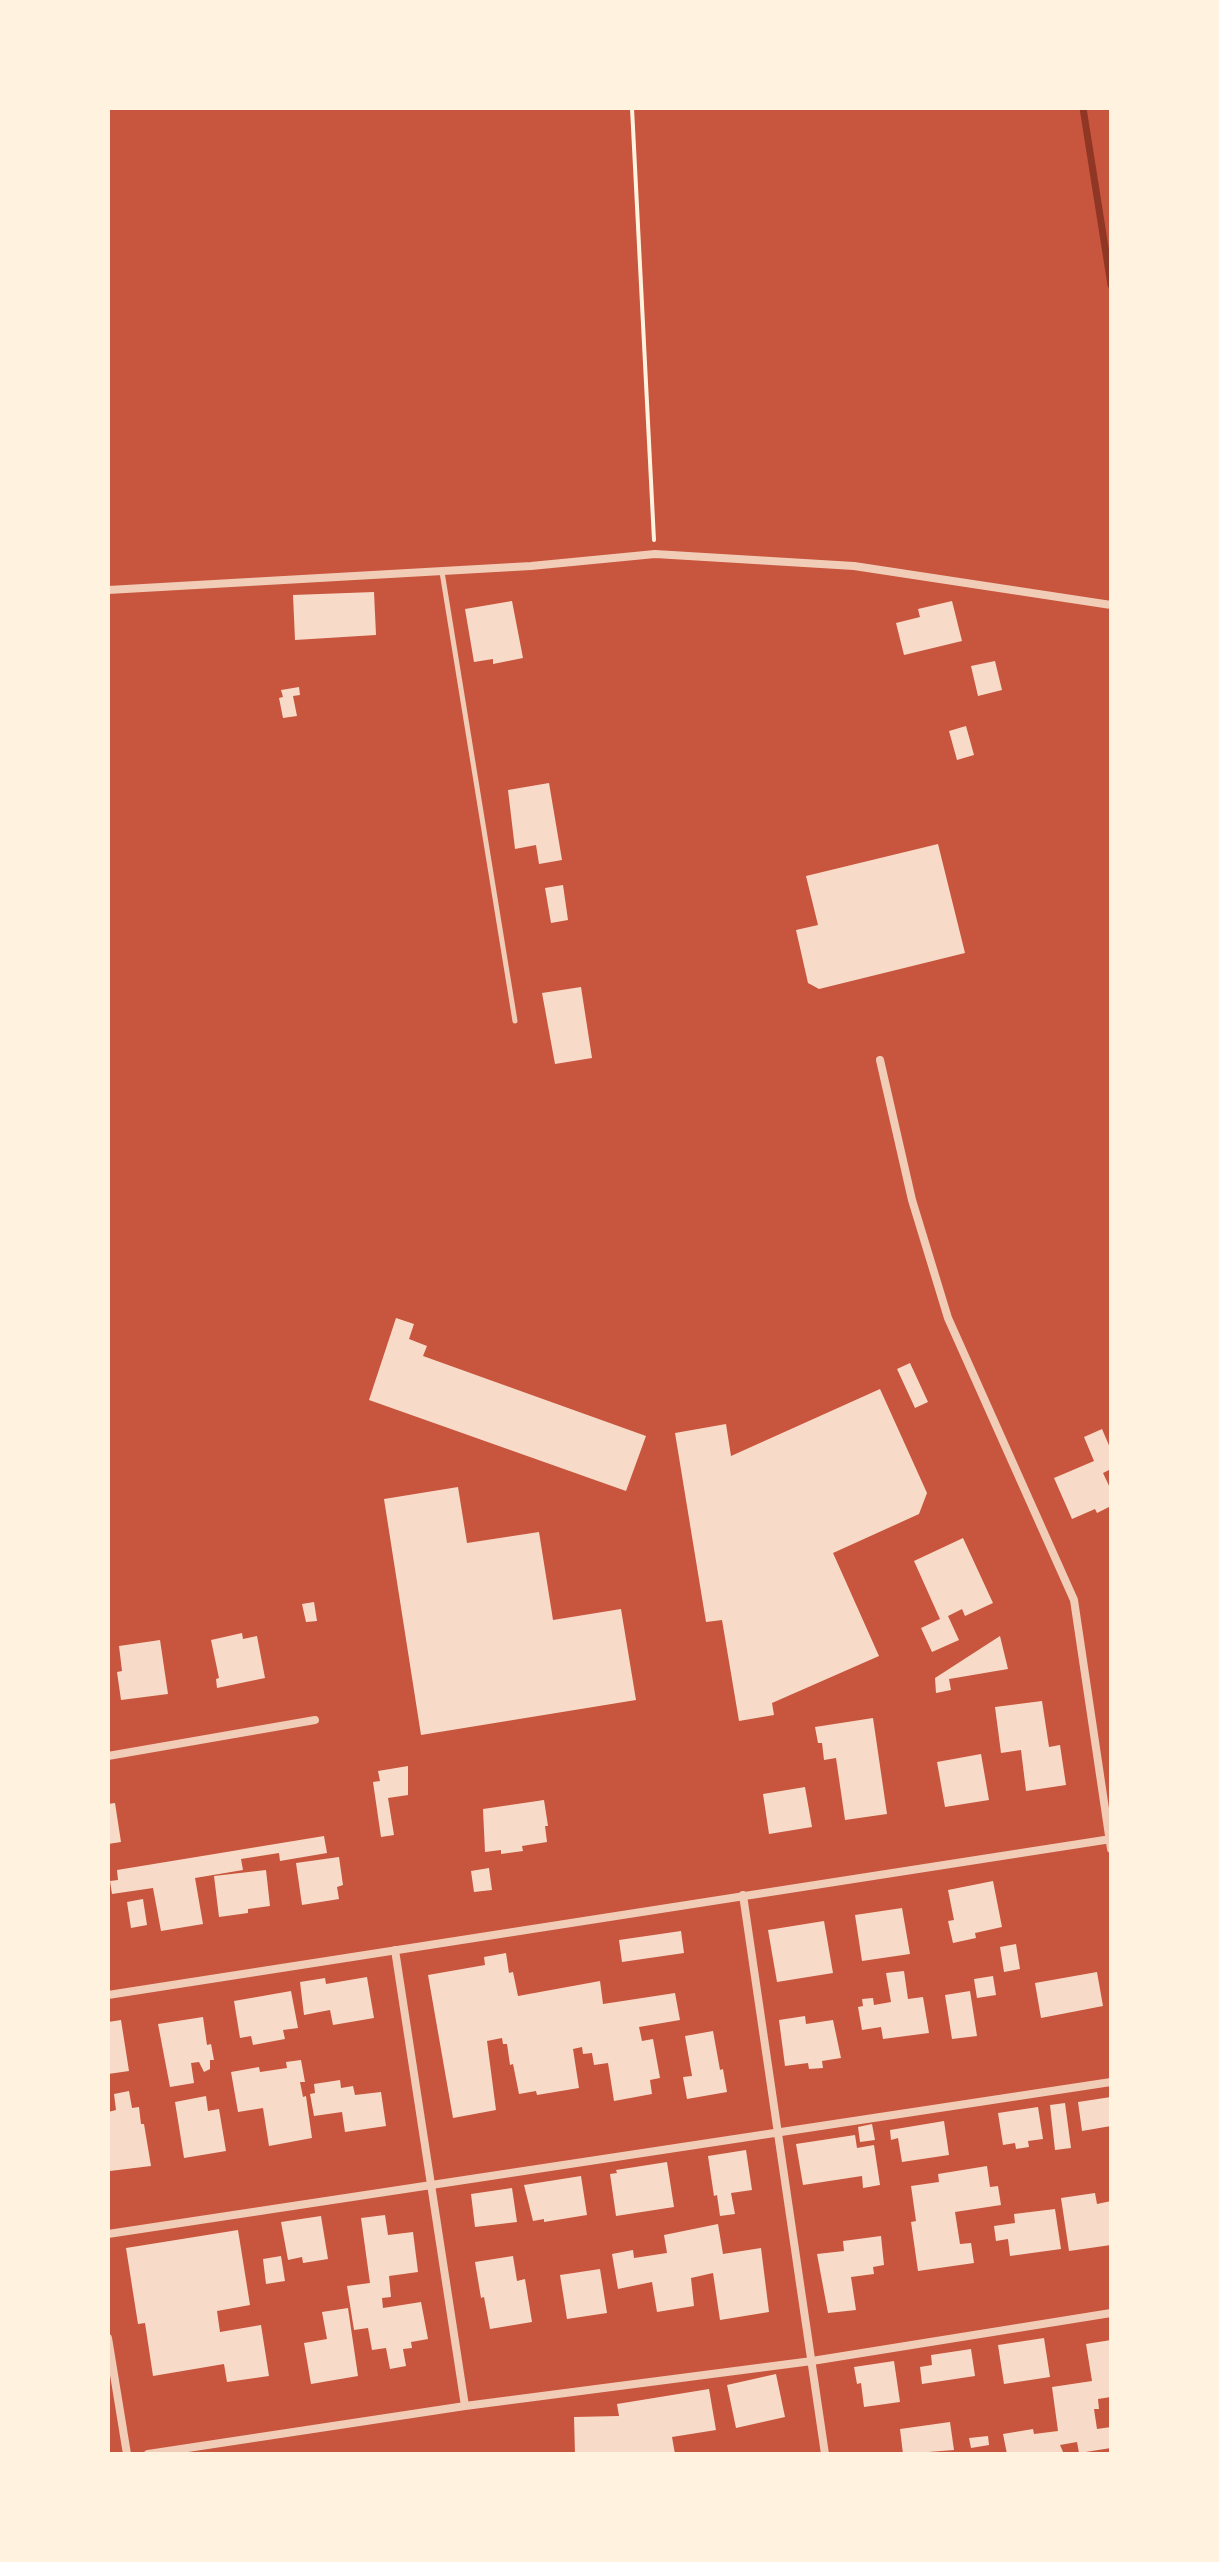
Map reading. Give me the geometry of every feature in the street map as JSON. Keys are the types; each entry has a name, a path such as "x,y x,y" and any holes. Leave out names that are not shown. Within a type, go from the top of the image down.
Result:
{"street":[{"path":"108,590 531,566 655,554 854,566 1111,605"},
{"path":"108,1995 743,1895 1111,1842 1074,1600 948,1318 912,1200 880,1060"},
{"path":"108,1756 315,1720"},
{"path":"743,1895 825,2454"},
{"path":"395,1950 465,2406"},
{"path":"108,2234 1111,2082"},
{"path":"148,2454 465,2406 812,2361 1111,2313"},
{"path":"108,2338 127,2454"}],"lane":[{"path":"442,571 515,1021"}],"path":[{"path":"632,108 655,554"}],"building":[{"path":"374,592 376,635 295,640 293,595"},
{"path":"512,601 523,658 493,664 493,659 474,662 465,609"},
{"path":"952,601 962,641 904,655 896,623 920,617 918,609"},
{"path":"995,661 1002,690 978,696 971,666"},
{"path":"299,687 300,695 293,696 297,716 283,718 279,698 283,697 281,690"},
{"path":"966,726 974,755 957,760 949,731"},
{"path":"549,783 562,860 539,864 536,845 515,849 508,790"},
{"path":"938,844 965,953 819,989 808,983 796,930 818,925 806,876"},
{"path":"563,885 568,920 551,923 545,888"},
{"path":"581,987 592,1058 555,1064 542,993"},
{"path":"396,1318 414,1324 409,1339 427,1346 423,1356 646,1436 626,1491 369,1400"},
{"path":"910,1363 928,1402 915,1408 897,1369"},
{"path":"880,1389 927,1493 919,1514 833,1553 879,1656 772,1703 774,1715 739,1721 722,1620 706,1622 675,1433 726,1424 731,1456"},
{"path":"1102,1429 1111,1450 1111,1469 1103,1473 1111,1490 1111,1506 1072,1519 1054,1478 1094,1461 1084,1437"},
{"path":"458,1487 467,1543 539,1532 553,1620 621,1609 636,1700 421,1735 384,1499"},
{"path":"963,1538 993,1603 965,1616 962,1609 948,1616 959,1640 932,1652 921,1628 940,1619 914,1561"},
{"path":"314,1602 317,1621 306,1622 302,1604"},
{"path":"242,1633 243,1639 257,1636 265,1678 217,1688 216,1679 219,1678 211,1640"},
{"path":"1000,1636 1008,1669 949,1679 951,1690 936,1693 935,1678"},
{"path":"160,1640 168,1694 121,1700 117,1672 122,1671 119,1646"},
{"path":"1042,1701 1049,1747 1060,1745 1066,1785 1026,1791 1021,1750 1001,1753 995,1707"},
{"path":"873,1718 887,1814 845,1820 836,1758 824,1760 822,1743 818,1743 815,1727"},
{"path":"981,1754 989,1800 945,1807 937,1762"},
{"path":"408,1766 408,1795 388,1798 394,1835 381,1837 373,1782 380,1781 378,1771"},
{"path":"805,1787 812,1827 769,1834 763,1794"},
{"path":"544,1800 547,1842 522,1846 523,1851 501,1854 501,1850 485,1852 483,1809"},
{"path":"115,1803 121,1842 108,1844 108,1804"},
{"path":"324,1836 327,1853 280,1861 279,1853 241,1859 243,1870 195,1878 203,1924 161,1931 153,1888 112,1894 110,1881 118,1880 117,1870"},
{"path":"339,1857 343,1885 337,1887 339,1899 302,1905 296,1863"},
{"path":"489,1868 492,1890 474,1892 471,1871"},
{"path":"266,1870 270,1906 219,1917 214,1876"},
{"path":"993,1881 1002,1927 975,1933 976,1938 953,1943 948,1921 954,1920 948,1890"},
{"path":"143,1899 147,1925 131,1928 127,1902"},
{"path":"902,1908 910,1954 862,1961 855,1915"},
{"path":"824,1921 833,1973 777,1982 768,1930"},
{"path":"681,1931 684,1953 622,1962 619,1940"},
{"path":"1016,1944 1020,1969 1004,1972 1000,1947"},
{"path":"506,1953 509,1973 513,1972 518,1996 600,1981 603,2004 675,1993 680,2020 639,2027 642,2041 653,2039 660,2078 650,2080 652,2094 614,2101 608,2063 594,2065 592,2053 583,2054 582,2047 573,2049 579,2088 537,2095 536,2091 519,2094 507,2044 503,2044 502,2038 487,2041 496,2110 453,2118 428,1975 485,1965 484,1957"},
{"path":"904,1971 908,1999 923,1997 929,2033 883,2039 881,2027 862,2030 858,2007 863,2006 862,1999 873,1998 874,2005 891,2002 886,1973"},
{"path":"1097,1972 1103,2006 1041,2018 1035,1983"},
{"path":"993,1976 996,1995 977,1998 974,1979"},
{"path":"367,1977 374,2018 333,2025 330,2010 304,2015 300,1982 325,1978 326,1984"},
{"path":"291,1991 298,2028 283,2030 285,2039 253,2045 251,2036 240,2038 234,2001"},
{"path":"970,1991 977,2036 952,2039 945,1995"},
{"path":"805,2016 806,2024 833,2020 841,2058 822,2061 823,2068 809,2069 808,2063 785,2066 779,2020"},
{"path":"203,2017 207,2045 211,2044 214,2060 210,2060 210,2069 204,2072 199,2062 191,2063 194,2083 170,2087 158,2024"},
{"path":"121,2020 129,2071 108,2074 108,2022"},
{"path":"713,2031 727,2092 687,2099 683,2077 692,2076 685,2036"},
{"path":"301,2060 305,2082 300,2082 303,2097 306,2096 312,2138 269,2146 263,2108 238,2112 231,2072 259,2067 260,2072 287,2068 286,2062"},
{"path":"340,2080 341,2088 353,2086 355,2095 381,2092 386,2126 345,2132 342,2112 314,2116 310,2094 315,2093 314,2084"},
{"path":"129,2091 132,2108 139,2107 141,2124 144,2124 151,2166 110,2171 108,2112 116,2110 114,2094"},
{"path":"206,2096 208,2111 219,2109 226,2151 184,2158 175,2102"},
{"path":"1111,2097 1111,2126 1082,2131 1078,2102"},
{"path":"1065,2103 1071,2148 1055,2150 1050,2105"},
{"path":"1038,2107 1043,2139 1028,2141 1029,2147 1016,2149 1015,2143 1003,2145 998,2113"},
{"path":"944,2121 949,2155 902,2162 898,2138 891,2140 890,2130"},
{"path":"872,2124 875,2140 860,2142 858,2127"},
{"path":"855,2135 857,2148 874,2145 880,2185 863,2188 862,2176 803,2185 796,2144"},
{"path":"746,2150 752,2190 731,2193 735,2214 720,2216 708,2156"},
{"path":"667,2162 674,2207 616,2216 610,2174 617,2173 616,2170"},
{"path":"987,2166 990,2187 998,2186 1001,2205 955,2212 960,2244 971,2243 974,2263 918,2271 911,2222 916,2221 911,2186 939,2182 938,2174"},
{"path":"581,2176 587,2215 533,2221 524,2185"},
{"path":"512,2188 517,2222 475,2227 471,2194"},
{"path":"1095,2193 1097,2204 1111,2201 1111,2245 1069,2251 1061,2198"},
{"path":"1055,2209 1061,2249 1010,2256 1008,2239 996,2241 994,2226 1015,2223 1014,2214"},
{"path":"385,2215 388,2235 413,2232 418,2272 389,2276 391,2297 382,2298 383,2308 421,2302 428,2339 411,2342 412,2348 403,2349 406,2366 390,2369 386,2348 372,2350 368,2328 354,2330 347,2286 370,2283 361,2218"},
{"path":"321,2216 328,2259 303,2263 302,2257 288,2260 281,2222"},
{"path":"718,2224 723,2254 761,2248 769,2312 720,2320 713,2273 691,2278 694,2306 657,2312 652,2282 618,2289 612,2254 633,2250 634,2258 667,2253 664,2235"},
{"path":"238,2230 250,2305 217,2311 220,2332 261,2325 269,2376 227,2382 224,2364 153,2376 145,2323 138,2324 126,2248"},
{"path":"881,2236 884,2265 873,2267 874,2274 851,2277 856,2310 828,2313 817,2254 844,2251 843,2241"},
{"path":"281,2256 285,2281 266,2284 263,2259"},
{"path":"513,2256 517,2281 525,2279 532,2322 490,2329 475,2262"},
{"path":"600,2269 607,2313 567,2319 560,2275"},
{"path":"348,2308 358,2376 311,2384 304,2343 327,2339 322,2312"},
{"path":"1044,2338 1050,2377 1004,2384 998,2345"},
{"path":"1111,2340 1111,2397 1098,2399 1099,2409 1094,2409 1097,2429 1111,2427 1111,2448 1079,2453 1077,2442 1060,2445 1064,2454 1007,2454 1003,2434 1033,2429 1034,2434 1058,2431 1052,2387 1092,2381 1086,2344"},
{"path":"971,2349 975,2376 922,2384 920,2367 932,2365 931,2355"},
{"path":"894,2361 900,2402 864,2407 861,2383 857,2384 854,2367"},
{"path":"776,2374 785,2417 736,2428 727,2385"},
{"path":"709,2389 716,2430 672,2437 675,2454 575,2454 574,2417 619,2416 617,2404"},
{"path":"950,2422 954,2450 903,2454 900,2429"},
{"path":"988,2436 989,2445 971,2448 969,2438"}],"waterway":[{"path":"1083,108 1111,285"}]}
